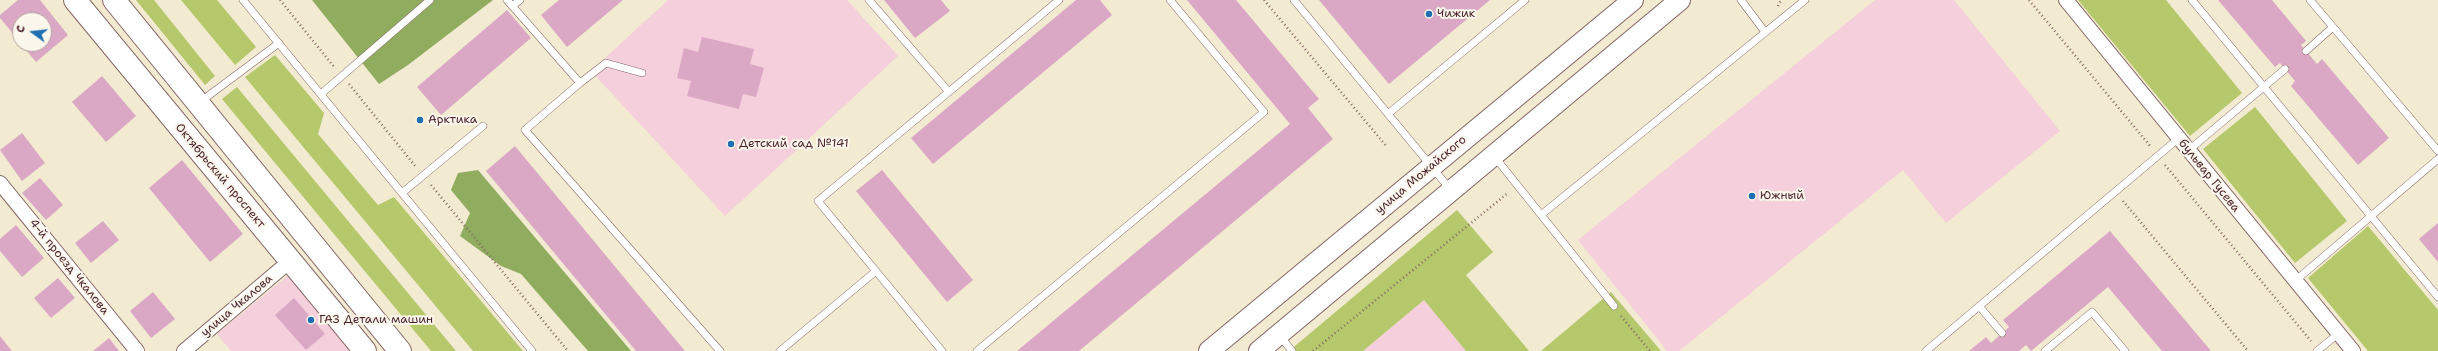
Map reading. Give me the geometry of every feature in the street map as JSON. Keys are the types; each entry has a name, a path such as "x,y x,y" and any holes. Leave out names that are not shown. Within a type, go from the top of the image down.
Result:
{"main road":[{"name":"Октябрьский проспект","path":"75,0 363,350"},
{"path":"114,0 400,351"},
{"name":"улица Можайского","path":"1209,351 1633,0"},
{"path":"1259,351 1680,0"}],"street":[{"name":"бульвар Гусева","path":"2070,1 2352,351"},
{"name":"4-й проезд Чкалова","path":"0,183 137,351"},
{"name":"улица Чкалова","path":"184,351 290,261"}],"lane":[{"path":"243,0 532,351"},
{"path":"321,94 430,0"},
{"path":"507,0 580,83"},
{"path":"512,6 520,0"},
{"path":"870,0 949,92"},
{"path":"942,351 818,201 1059,0"},
{"path":"977,351 1264,112 1170,0"},
{"path":"1294,0 1452,191"},
{"path":"1388,114 1525,0"},
{"path":"1741,0 1765,32"},
{"path":"1540,215 1805,0"},
{"path":"2192,0 2438,297"},
{"path":"2310,0 2438,151"},
{"path":"2306,51 2333,28"},
{"path":"198,104 279,43"},
{"path":"642,74 606,63 525,130 720,351"},
{"path":"2189,150 2285,69"},
{"path":"402,193 483,126"},
{"path":"1926,351 2179,138"},
{"path":"1494,155 1540,215 1614,306"},
{"path":"2295,281 2438,159"},
{"path":"780,351 876,271"},
{"path":"1979,306 2002,333"},
{"path":"2045,351 2092,312 2125,351"},
{"path":"2318,351 2338,334"},
{"path":"1279,335 1292,351"}],"path":[{"path":"1264,0 1386,147"},
{"path":"2029,0 2318,351"},
{"path":"1313,351 1517,186"},
{"path":"2121,199 2248,351"},
{"path":"1614,306 1650,351"}],"shaded area":[{"name":"Детский сад №141","path":"668,0 847,0 898,56 725,216 591,71"},
{"name":"Южный","path":"1875,0 1954,0 2060,131 1946,223 1903,170 1679,351 1667,351 1578,240"},
{"path":"290,274 353,351 231,351 217,334"},
{"path":"1424,300 1466,351 1363,351"}],"green space":[{"path":"136,0 154,0 215,76 205,85"},
{"path":"181,0 217,0 256,47 235,65"},
{"path":"312,0 493,0 408,65 379,84"},
{"path":"2078,0 2166,0 2242,93 2190,136"},
{"path":"275,55 324,113 318,134 378,205 394,197 523,351 473,351 245,77"},
{"path":"237,87 456,351 431,351 222,99"},
{"path":"2255,107 2347,221 2295,263 2203,149"},
{"path":"478,170 631,351 588,351 521,274 501,266 460,236 470,213 451,190 458,173"},
{"path":"1457,210 1493,252 1466,275 1529,351 1466,351 1424,300 1363,351 1289,351"},
{"path":"2368,226 2438,310 2438,351 2368,351 2308,278"},
{"path":"1611,292 1661,351 1541,351"}],"building":[{"path":"18,0 40,0 50,12 12,12 12,32 0,18 0,15"},
{"path":"559,0 623,0 567,47 541,15"},
{"path":"884,0 941,0 950,11 915,38"},
{"path":"1076,0 1100,0 1112,15 933,164 911,138"},
{"path":"1187,0 1236,0 1319,99 1308,108 1333,139 1079,351 1017,351 1290,124"},
{"path":"1319,0 1490,0 1389,84"},
{"path":"2218,0 2272,0 2306,41 2301,45 2317,64 2322,59 2389,138 2358,165 2291,86 2295,81 2280,63 2275,67"},
{"path":"507,10 531,38 441,115 417,87"},
{"path":"52,15 68,35 52,48"},
{"path":"702,37 754,49 750,64 764,68 756,97 743,94 739,109 687,96 691,81 677,78 684,48 698,52"},
{"path":"28,52 48,52 36,62"},
{"path":"102,76 136,116 106,142 72,102"},
{"path":"22,133 45,163 22,181 0,150"},
{"path":"515,146 685,351 636,351 486,171"},
{"path":"182,160 243,234 210,262 149,188"},
{"path":"882,170 973,280 947,302 856,191"},
{"path":"40,178 63,205 46,220 22,193"},
{"path":"103,221 119,240 91,263 75,243"},
{"path":"2438,223 2438,262 2419,239"},
{"path":"16,225 44,258 22,277 0,251 0,239"},
{"path":"2110,231 2211,351 2162,351 2108,287 2031,351 2026,345 2019,351 1969,351 1986,337 1991,343 2009,327 2003,320"},
{"path":"58,278 75,298 51,318 34,298"},
{"path":"153,292 175,319 151,338 130,311"},
{"path":"294,298 325,334 306,350 275,315"},
{"path":"0,336 12,351 0,351"},
{"path":"109,338 119,351 93,351"}],"place":[{"name":"Чижик","path":"1429,14"},
{"name":"Арктика","path":"420,120"},
{"name":"Детский сад №141","path":"731,144"},
{"name":"Южный","path":"1752,196"},
{"name":"ГАЗ Детали машин","path":"311,320"}]}
